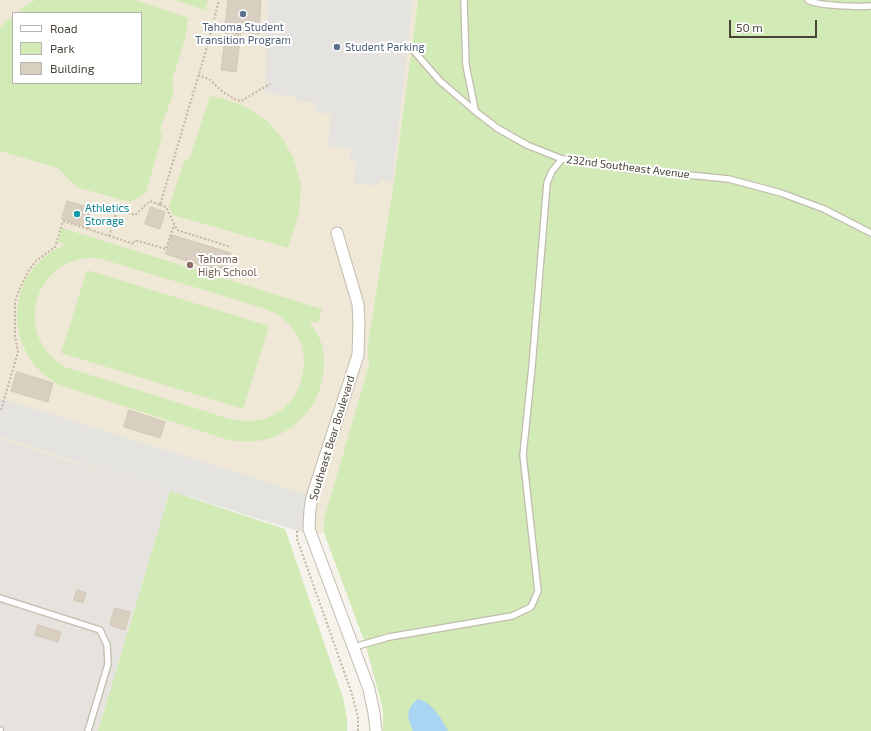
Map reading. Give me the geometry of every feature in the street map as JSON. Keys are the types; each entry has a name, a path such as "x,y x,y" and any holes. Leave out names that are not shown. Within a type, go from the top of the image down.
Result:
{"street":[{"name":"Southeast Bear Boulevard","path":"337,233 358,304 358,355 312,497 309,529 369,689 376,731"}],"lane":[{"path":"464,0 466,65 475,111"},
{"path":"808,0 812,2 839,5 871,6"},
{"name":"232nd Southeast Avenue","path":"413,50 440,81 497,128 527,145 562,159 627,169 730,179 781,193 824,209 871,233"},
{"path":"354,647 389,637 512,616 531,607 536,596 538,591 523,454 532,367 547,183 552,170 562,159"},
{"path":"0,598 100,630 107,645 108,664 88,731"}],"path":[{"path":"160,205 219,0"},
{"path":"198,75 209,79 222,92 236,100 241,101 270,84"},
{"path":"105,206 135,215 150,202 160,205 166,207 177,230 231,248"},
{"path":"109,236 118,210"},
{"path":"88,229 93,213"},
{"path":"1,410 18,352 15,336 15,302 29,270 36,261 55,247 63,221 134,244 135,240 166,250 174,224"},
{"path":"91,221 112,227"},
{"path":"297,527 297,539 352,694 358,717 358,731"}],"shaded area":[{"name":"Tahoma High School","path":"0,0 418,0 394,181 367,350 369,365 324,519 324,533 313,535 0,439"},
{"name":"Student Parking","path":"268,0 413,0 392,182 380,180 379,186 354,183 356,162 350,161 351,149 328,146 331,114 315,112 316,103 295,101 295,97 265,93"},
{"path":"0,398 312,496 301,532 0,437"},
{"path":"0,439 170,491 98,731 0,731"}],"green space":[{"path":"36,0 135,0 188,18 185,39 172,80 174,91 160,130 162,136 146,193 130,202 76,187 58,168 0,151 0,27 12,17 12,84 142,84 142,12 17,12 29,3"},
{"path":"174,0 208,0 205,10"},
{"path":"418,0 871,0 871,731 383,731 383,709 365,643 324,533 324,519 369,365 367,350 394,181"},
{"path":"210,96 242,105 266,120 282,138 293,157 301,185 299,212 288,248 173,215 169,207 184,162 190,157"},
{"path":"62,228 322,309 318,323 309,321 321,342 324,357 324,372 315,400 297,423 285,432 265,440 243,441 225,439 57,384 36,367 24,348 19,331 17,313 20,296 26,280 36,265 49,254 66,245 58,242","holes":["86,258 98,258 263,308 280,316 294,330 301,343 304,358 303,374 298,388 290,402 279,412 264,419 255,421 230,419 65,367 58,362 46,351 37,333 35,322 37,299 41,289 48,279 66,264"]},
{"path":"87,270 269,326 243,409 61,353"},
{"path":"170,491 285,529 343,698 347,718 347,731 98,731"}],"water":[{"path":"418,699 432,707 448,731 413,731 408,714 411,707"}],"building":[{"path":"228,0 261,0 259,34 241,32 236,72 221,70"},
{"name":"Athletics Storage","path":"67,201 92,208 86,227 62,219"},
{"path":"151,207 165,212 160,229 145,224"},
{"path":"172,235 231,253 224,273 166,254"},
{"path":"17,372 53,383 48,402 11,391"},
{"path":"129,410 165,422 160,438 124,427"},
{"path":"77,590 86,593 83,603 74,600"},
{"path":"115,608 130,612 125,630 110,625"},
{"path":"38,625 61,632 58,642 35,635"}],"place":[{"name":"Tahoma Student Transition Program","path":"243,14"},
{"name":"Student Parking","path":"337,47"},
{"name":"Athletics Storage","path":"77,214"},
{"name":"Tahoma High School","path":"190,265"}]}
